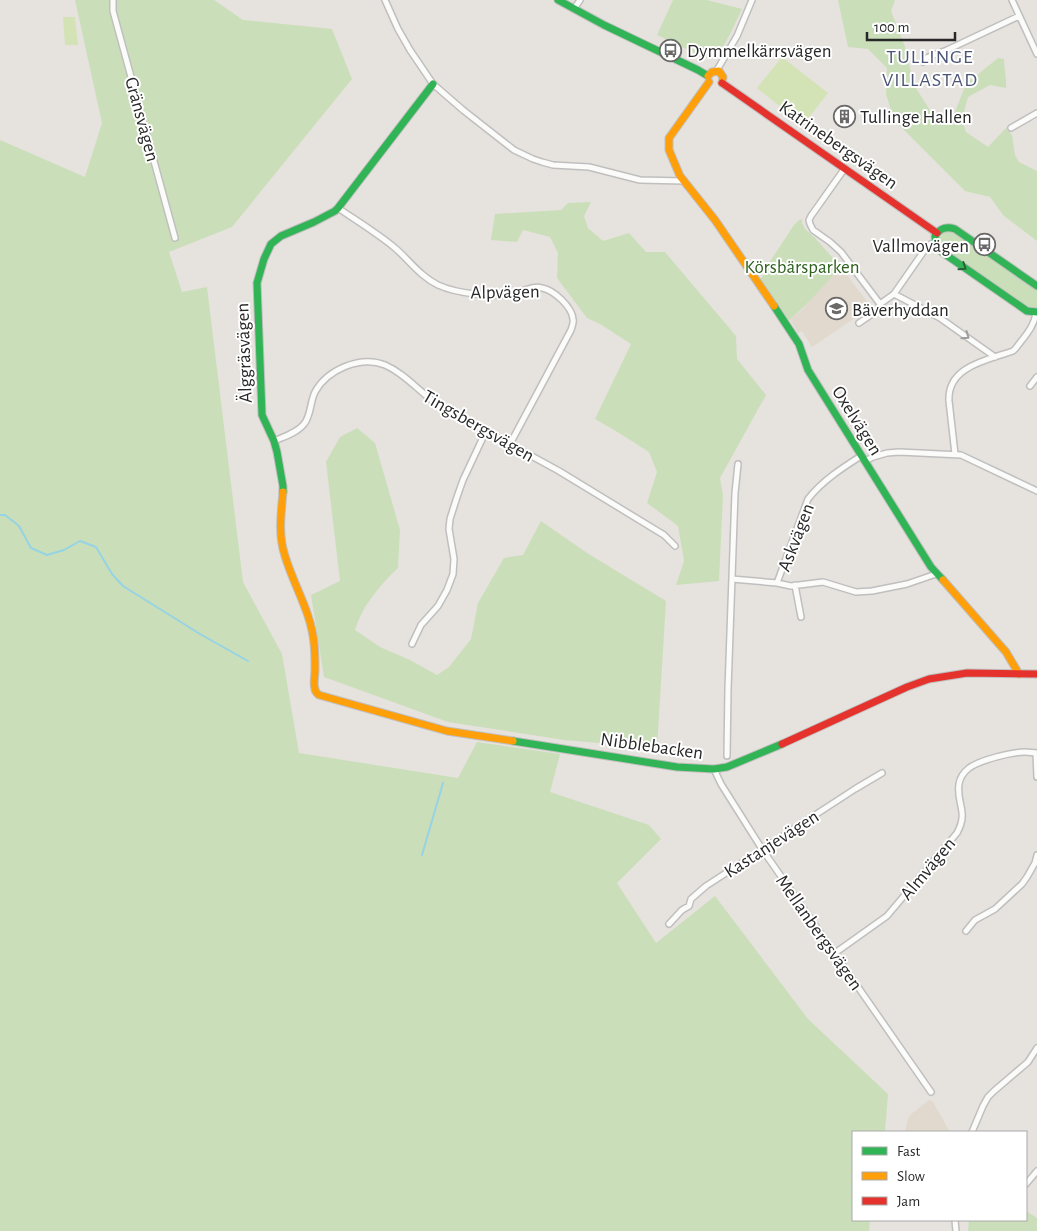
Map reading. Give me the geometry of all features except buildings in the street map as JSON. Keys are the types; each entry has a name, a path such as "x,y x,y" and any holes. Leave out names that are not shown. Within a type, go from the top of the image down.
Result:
{"street":[{"name":"Gränsvägen","path":"113,0 113,11 175,238"},
{"path":"385,0 410,50 434,84 514,150 533,159 553,165 589,166 640,180 682,178 669,150 669,138 709,79 711,72 717,70 737,36 752,0"},
{"path":"558,0 709,79 712,85 716,86 722,83 724,79 721,72 717,70"},
{"path":"574,9 580,0"},
{"path":"1015,1 1019,16 1037,54"},
{"path":"924,62 926,58 1019,16"},
{"name":"Katrinebergsvägen","path":"722,83 937,233"},
{"name":"Älggräsvägen","path":"314,687 315,667 312,631 305,607 285,557 280,523 283,486 274,441 262,415 257,303 258,276 271,244 282,236 335,212 434,84"},
{"path":"1011,128 1037,113"},
{"path":"845,168 811,216 810,224 817,234 841,252 880,304"},
{"name":"Oxelvägen","path":"682,178 715,220 799,344 808,370 936,574 1006,652 1019,674"},
{"name":"Alpvägen","path":"338,208 393,246 423,275 439,285 456,290 492,295 515,294 540,287 549,290 570,310 573,319 570,330 510,444"},
{"path":"955,454 948,393 952,384 965,370 977,363 1016,348 1033,324 1036,312 1027,311 938,249 935,238 937,233 943,228 955,229 1037,286"},
{"path":"859,323 878,310 880,304 894,294 926,248 930,244 936,243"},
{"path":"894,294 940,318 995,357"},
{"name":"Tingsbergsvägen","path":"274,441 304,425 316,391 326,378 344,367 366,362 379,364 392,369 440,406 559,471 656,530 675,546"},
{"path":"1030,386 1037,377"},
{"path":"412,644 421,625 442,600 453,574 454,559 449,529 450,520 463,480 486,431"},
{"name":"Askvägen","path":"777,584 808,499 830,477 863,459 899,452 955,454 968,458 1037,491"},
{"path":"727,756 735,493 738,464"},
{"path":"732,580 791,586 822,582 856,592 907,584 936,574"},
{"path":"795,585 801,617"},
{"name":"Nibblebacken","path":"314,687 315,691 319,694 447,731 677,767 714,769 727,767 763,753 907,687 929,679 968,674 1037,674"},
{"path":"1036,753 1037,777"},
{"name":"Almvägen","path":"835,953 887,916 956,834 961,826 962,817 959,783 961,776 969,768 975,764 1007,754 1036,753"},
{"name":"Mellanbergsvägen","path":"714,769 721,784 762,849 931,1092"},
{"name":"Kastanjevägen","path":"669,924 688,906 691,899 706,886 882,773"},
{"path":"966,931 975,920 995,909 1022,884 1035,863 1037,855"},
{"path":"972,1131 988,1097 1028,1062 1037,1048"},
{"path":"1027,1183 1037,1171"}],"shaded area":[{"name":"Bäverhyddan","path":"841,267 871,307 812,347 802,331 798,333 790,319 802,310"},
{"path":"929,1100 933,1102 949,1131 905,1131 910,1115"}],"green space":[{"path":"75,0 214,0 243,20 332,29 352,79 232,227 169,252 182,292 207,287 243,582 282,654 299,753 458,778 477,742 560,754 550,792 649,825 661,839 617,883 656,943 715,896 808,1019 888,1094 885,1131 852,1131 852,1221 870,1221 869,1231 0,1231 0,140 85,177 102,123"},
{"path":"673,0 707,0 742,9 722,49 716,54 703,57 657,35"},
{"path":"838,0 895,0 891,11 905,47 914,85 938,123 951,122 966,84 998,58 1004,59 1006,88 990,85 968,97 962,119 966,132 988,147 1006,128 1012,135 1015,155 1019,162 1037,171 1037,241 1004,216 990,197 965,191 894,120 886,94 887,68 868,49 848,47"},
{"path":"63,17 75,17 78,45 65,45"},
{"path":"782,57 828,93 803,125 757,88"},
{"path":"591,202 584,216 588,228 603,241 629,233 646,252 665,252 736,336 737,359 766,395 720,478 723,495 719,581 676,585 684,561 678,526 647,503 657,472 649,452 595,419 631,344 587,318 557,278 558,253 550,237 523,230 517,242 491,240 495,214 561,210 568,203"},
{"name":"Körsbärsparken","path":"802,219 805,229 841,267 809,302 788,321 760,279 768,270 767,266 794,225"},
{"path":"945,232 955,233 1037,289 1037,308 1026,307 944,250 939,238"},
{"path":"357,428 375,443 400,530 398,568 372,596 355,630 380,647 410,660 437,675 449,667 471,639 478,603 504,558 523,555 541,521 587,553 666,601 657,748 564,740 448,722 324,677 311,595 340,581 326,462 340,437"},
{"path":"1027,1212 1037,1218 1037,1231 968,1231 969,1221 1027,1221"}],"waterway":[{"path":"0,515 5,515 19,526 31,548 47,555 64,550 80,541 96,547 112,574 123,586 200,634 248,661"},
{"path":"422,855 443,783"}],"traffic: fast":[{"path":"558,0 604,25 708,76"},
{"path":"283,492 277,452 262,415 257,283 264,259 271,244 281,236 314,222 338,208 433,84"},
{"path":"1037,286 955,229 944,228 935,236 936,246 942,252 1027,311 1037,312"},
{"path":"774,306 799,344 808,370 931,567 943,580"},
{"path":"513,741 677,767 714,769 727,767 782,744"}],"traffic: slow":[{"path":"708,76 712,72 719,71 723,77 722,83"},
{"path":"709,82 669,138 669,150 680,176 715,220 774,306"},
{"path":"283,492 281,540 312,632 315,653 314,685 316,692 319,695 447,731 513,741"},
{"path":"943,580 1006,652 1019,674"}],"traffic: jam":[{"path":"722,83 937,233"},
{"path":"782,744 907,687 929,679 967,673 1037,674"}],"place":[{"name":"Dymmelkärrsvägen","path":"671,50"},
{"name":"Tullinge Hallen","path":"844,116"},
{"name":"Vallmovägen","path":"985,245"},
{"name":"Bäverhyddan","path":"836,309"}],"district":[{"name":"TULLINGE VILLASTAD","path":"930,68"}]}
